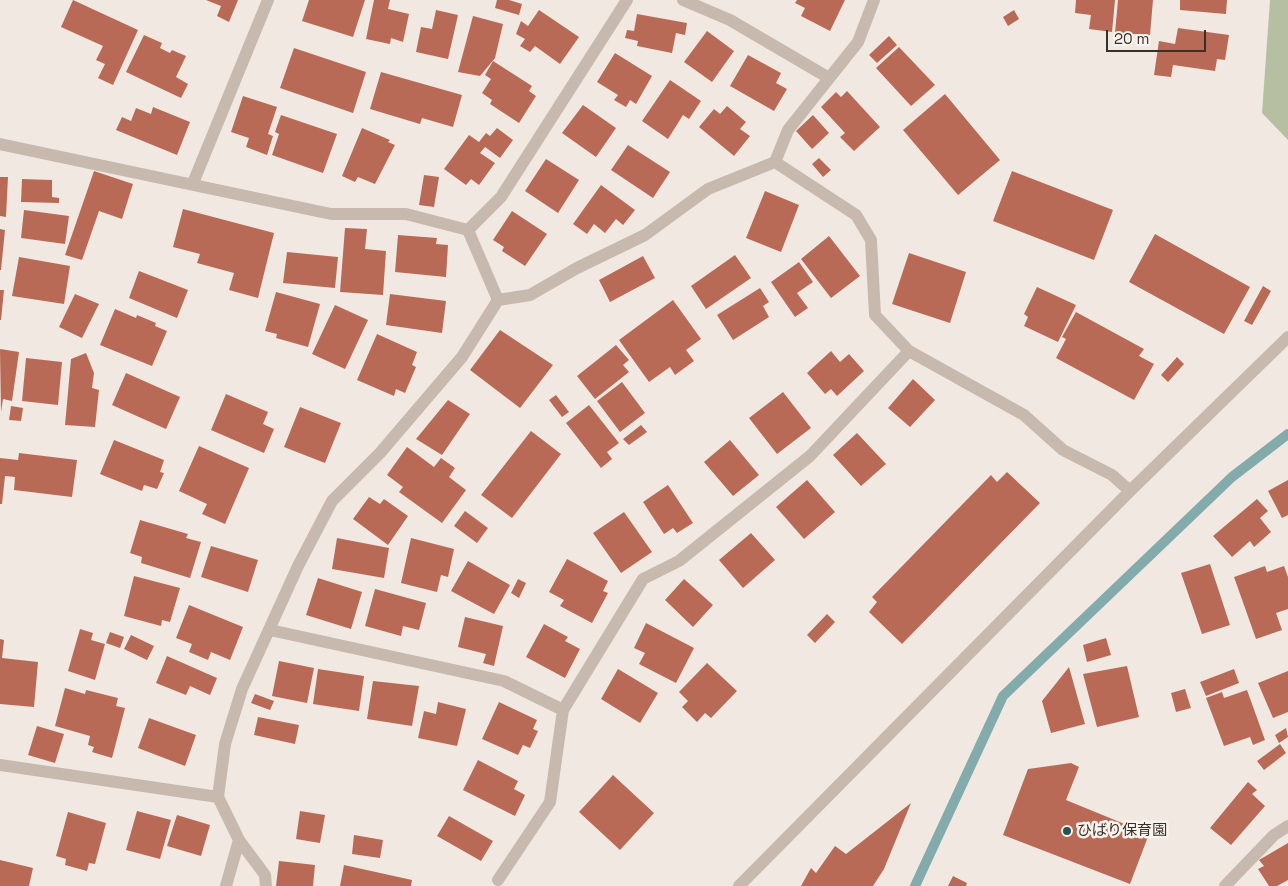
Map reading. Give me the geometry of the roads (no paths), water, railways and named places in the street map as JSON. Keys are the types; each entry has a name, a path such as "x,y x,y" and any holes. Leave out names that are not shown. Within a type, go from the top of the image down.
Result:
{"street":[{"path":"193,183 268,0"},
{"path":"468,230 501,197 627,0"},
{"path":"682,0 730,20 829,78"},
{"path":"266,886 265,876 239,840 218,797 225,744 242,689 298,566 332,501 380,453 462,357 498,300 530,295 577,268 645,235 708,189 775,162 788,130 858,42 874,0"},
{"path":"0,144 193,183 331,214 406,214 468,230"},
{"path":"775,162 856,215 871,240 875,315 910,351 1024,415 1063,450 1112,475 1130,491"},
{"path":"468,230 498,300"},
{"path":"740,886 1130,491 1288,336"},
{"path":"498,880 550,802 563,710 643,579 679,561 810,456 910,351"},
{"path":"270,630 504,681 563,710"},
{"path":"0,765 218,797"},
{"path":"1225,886 1274,835 1288,826"},
{"path":"226,886 239,840"}],"waterway":[{"path":"915,886 1003,696 1232,477 1288,434"}],"place":[{"name":"ひばり保育園","path":"1067,831"}]}
